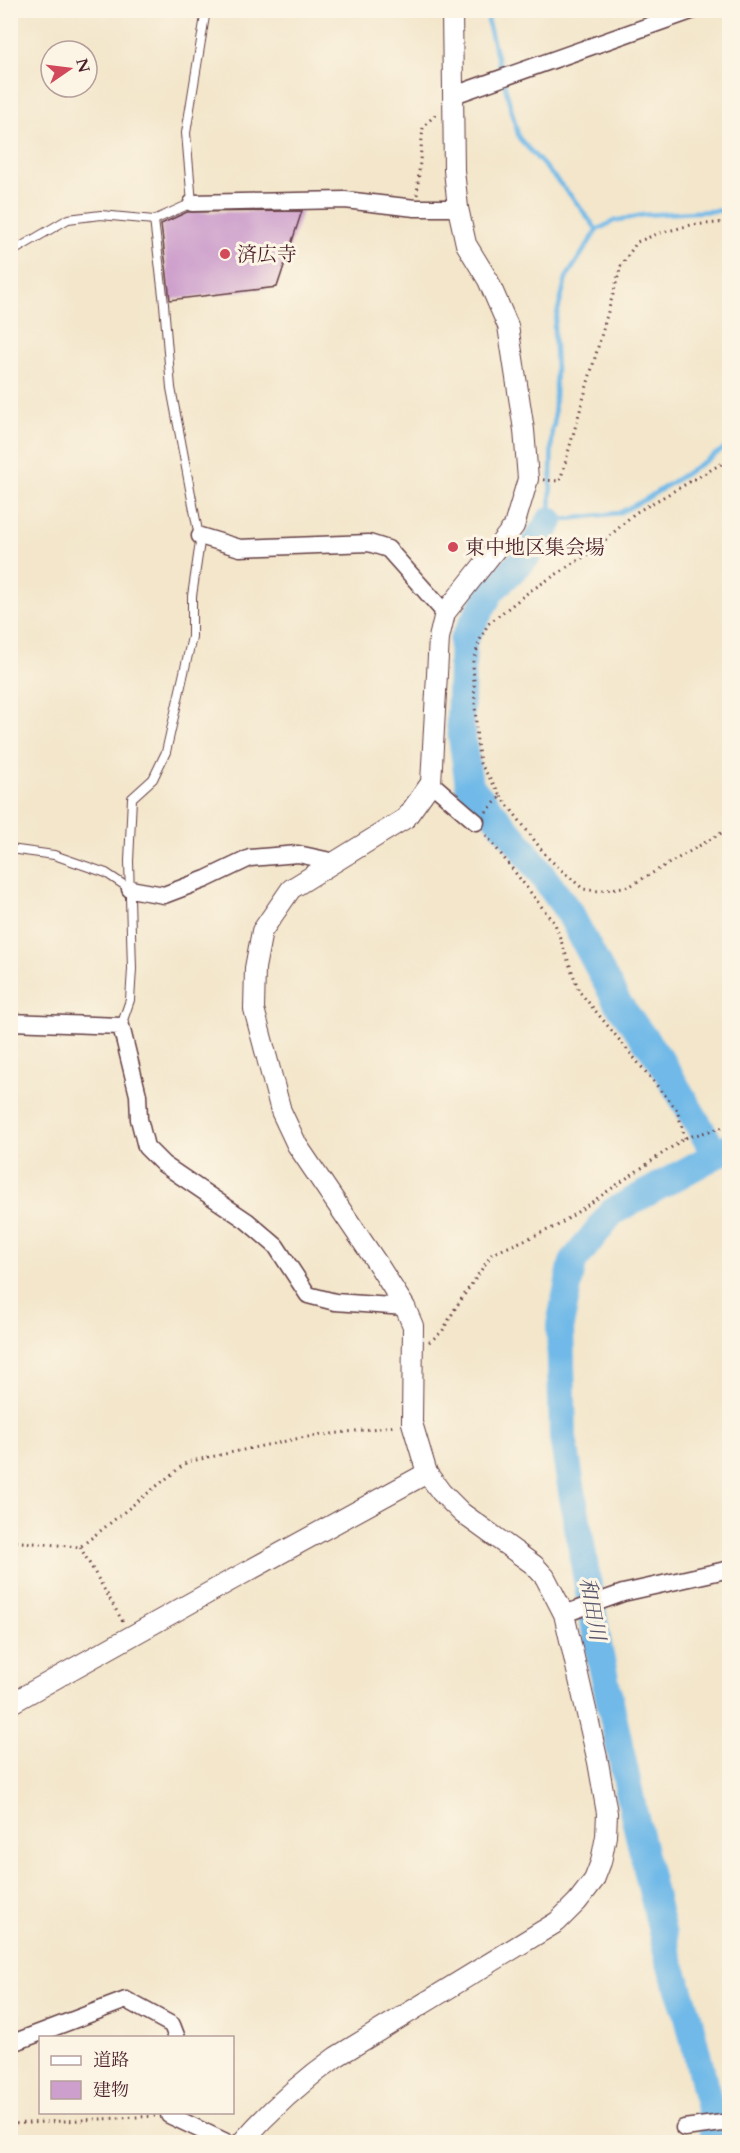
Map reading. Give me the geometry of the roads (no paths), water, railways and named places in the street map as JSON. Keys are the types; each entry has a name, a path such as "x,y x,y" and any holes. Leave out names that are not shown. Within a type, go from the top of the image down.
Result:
{"street":[{"path":"242,2142 307,2078 336,2057 557,1922 594,1880 601,1863 606,1836 607,1813 569,1612 539,1571 462,1513 441,1492 427,1473 412,1423 413,1326 405,1307 297,1145 281,1111 254,1009 255,968 262,931 291,889 406,818 431,783 439,638 445,613 514,526 528,479 524,430 508,326 488,280 466,244 458,208 454,170 452,10"},
{"path":"454,95 694,10"},
{"path":"192,203 345,200 415,208 458,208"},
{"path":"200,536 240,548 369,543 379,546 388,549 445,613"},
{"path":"431,783 476,822"},
{"path":"130,889 164,895 207,879 250,858 298,854 335,862"},
{"path":"10,1022 121,1026 138,1095 139,1119 146,1147 163,1164 247,1221 276,1246 308,1295 335,1302 405,1307"},
{"path":"10,1704 427,1473"},
{"path":"569,1612 623,1593 729,1569"},
{"path":"10,2044 126,2000 172,2025 177,2036"},
{"path":"169,2114 226,2142"},
{"path":"689,2127 729,2121"}],"lane":[{"path":"10,253 68,219 101,215 154,220 192,203 186,133 206,10"},
{"path":"121,1026 130,1000 132,969 130,889 132,798 153,779 166,752 192,638 192,596 200,542 171,388 154,220"},
{"path":"10,849 54,855 106,873 130,889"}],"waterway":[{"path":"490,10 488,23 519,138 572,197 597,230"},
{"path":"730,210 643,215 614,221 597,230 566,278 554,327 556,370 550,521 619,513 646,499 730,445"},
{"path":"550,521 527,556 491,591 463,641 460,723 469,785 521,846 569,912 617,1002 661,1061 716,1155"},
{"name":"和田川","path":"715,2142 712,2117 687,2012 668,1957 634,1814 599,1651 563,1438 560,1325 573,1262 612,1212 730,1147"}],"place":[{"name":"済広寺","path":"225,254"},
{"name":"東中地区集会場","path":"453,547"}]}
